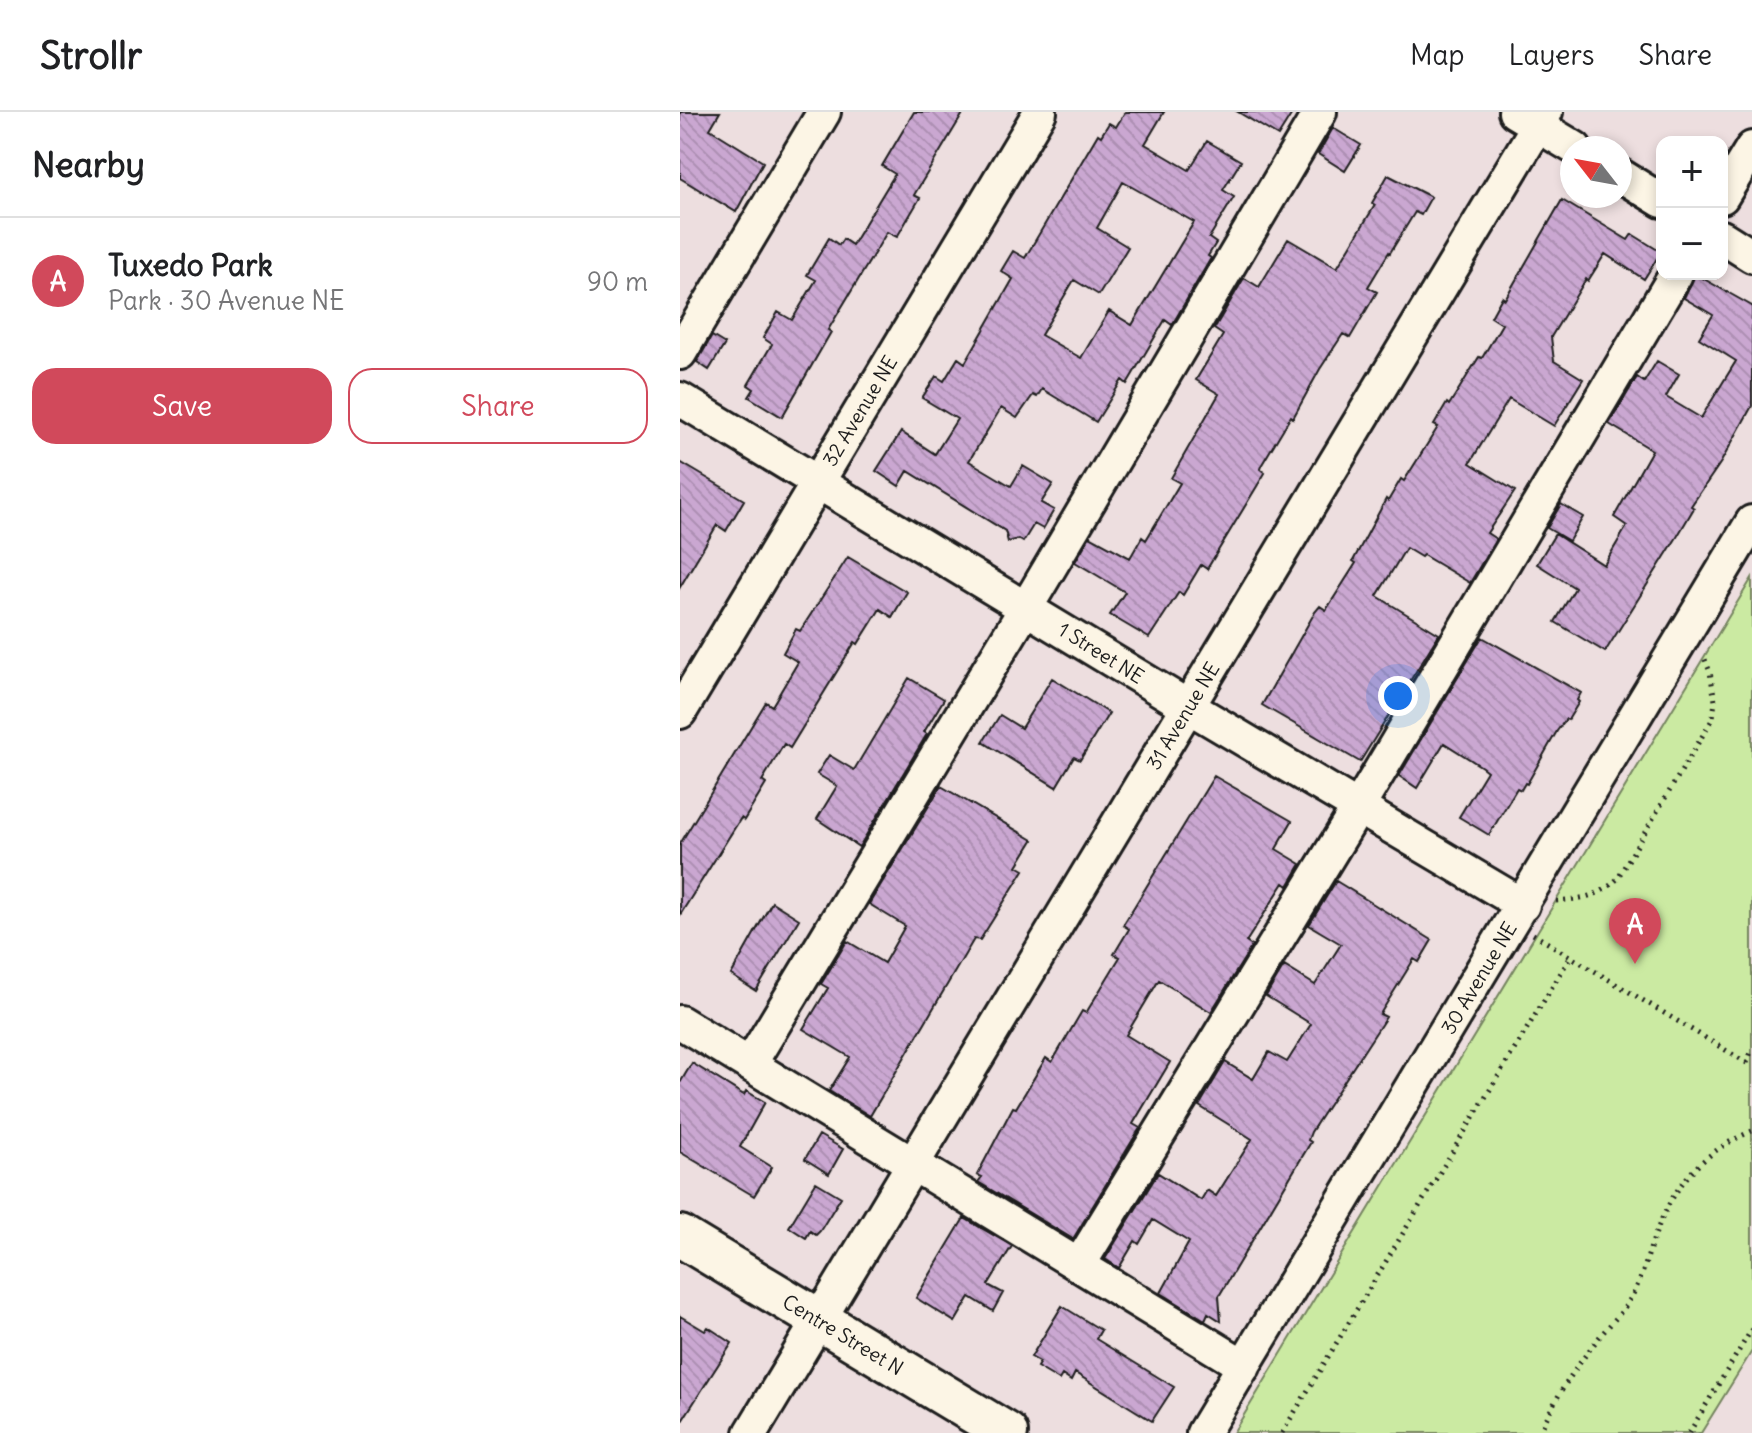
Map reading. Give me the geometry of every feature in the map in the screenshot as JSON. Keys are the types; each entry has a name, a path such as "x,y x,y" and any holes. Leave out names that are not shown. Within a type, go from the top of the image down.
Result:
{"main road":[{"name":"Centre Street N","path":"680,1236 1007,1433"}],"street":[{"path":"680,353 824,112"},
{"name":"32 Avenue NE","path":"680,712 1040,112"},
{"path":"750,1064 1320,112"},
{"path":"1533,117 1560,137"},
{"name":"31 Avenue NE","path":"751,1433 1189,707 1533,117"},
{"path":"1728,187 1752,148"},
{"path":"1632,182 1656,197"},
{"path":"1728,241 1752,256"},
{"path":"1079,1265 1359,807 1672,280"},
{"name":"1 Street NE","path":"680,399 1359,807 1528,919"},
{"name":"30 Avenue NE","path":"1203,1433 1528,919 1691,624 1752,522"},
{"path":"680,1022 1244,1366"}],"path":[{"path":"1691,624 1710,672 1715,701 1713,718 1617,879 1605,892 1528,919 1571,956 1750,1065 1752,1049"},
{"path":"1282,1433 1571,956"},
{"path":"1540,1433 1584,1356 1628,1303 1664,1212 1681,1183 1704,1159 1726,1143 1752,1131"},
{"path":"1689,1433 1752,1329"}],"green space":[{"path":"1752,578 1752,1351 1701,1433 1233,1433"}],"building":[{"path":"680,112 720,112 710,129 763,162 736,212 680,178"},
{"path":"914,112 964,112 914,195 920,198 897,237 887,232 828,330 831,332 782,417 749,397 754,389 748,385 772,344 763,338 778,312 792,320 816,280 807,275 829,238 839,245 843,239 852,245 895,174 882,166"},
{"path":"1125,112 1164,112 1145,144 1189,170 1207,141 1241,161 1223,190 1234,197 1209,238 1216,243 1208,256 1211,258 1172,325 1165,320 1127,384 1122,380 1096,422 1042,389 1037,397 1033,395 1017,418 1001,408 969,461 1011,486 1023,466 1053,484 1041,503 1054,510 1043,529 1034,524 1023,542 1018,539 1008,542 1005,531 908,471 899,486 876,471 901,432 935,454 957,419 922,398 936,376 944,381 958,358 965,363 1013,279 1001,271 1013,251 1025,258 1098,134 1101,136 1109,123 1116,127","holes":["1123,182 1194,222 1132,325 1109,311 1081,358 1041,335 1074,280 1099,295 1128,247 1097,228"]},
{"path":"1238,112 1293,112 1278,136"},
{"path":"1333,128 1361,145 1345,171 1318,154"},
{"path":"1388,175 1431,197 1421,215 1415,212 1389,252 1368,287 1377,292 1350,338 1343,334 1293,418 1291,416 1261,466 1265,473 1207,569 1201,565 1183,595 1179,592 1149,638 1110,615 1125,592 1075,562 1090,536 1130,558 1142,537 1146,540 1180,483 1171,478 1219,394 1196,380 1223,335 1214,329 1244,278 1259,287 1288,239 1337,268 1375,205 1372,203"},
{"path":"1560,203 1560,208 1575,208 1628,240 1632,234 1656,249 1656,260 1644,279 1605,254 1551,337 1554,361 1583,379 1554,426 1509,399 1470,463 1515,491 1487,533 1496,539 1470,583 1406,548 1377,596 1439,634 1360,762 1262,705 1315,612 1320,606 1326,610 1356,563 1353,561 1386,499 1388,501 1401,479 1404,481 1438,427 1434,425 1447,403 1449,405 1479,357 1482,358 1502,324 1491,317 1502,297 1505,299"},
{"path":"1692,280 1706,280 1752,306 1752,406 1721,462 1691,506 1694,508 1677,537 1605,652 1555,622 1575,588 1537,564 1555,534 1604,565 1627,526 1614,517 1652,450 1609,424 1637,377 1644,382 1657,361 1679,374 1666,397 1701,418 1736,361 1699,338 1713,315 1684,298"},
{"path":"712,336 725,344 709,370 697,362"},
{"path":"680,462 744,500 726,531 717,525 680,587"},
{"path":"1561,504 1583,517 1569,541 1547,528"},
{"path":"848,557 907,592 892,617 880,609 858,644 855,642 790,748 784,744 762,781 766,784 680,915 680,844 766,702 772,706 798,662 783,653 796,629 800,631"},
{"path":"1482,637 1581,693 1579,702 1557,731 1527,784 1521,790 1517,788 1489,835 1459,817 1487,771 1482,767 1444,743 1417,788 1399,776"},
{"path":"909,678 944,699 924,732 927,734 859,847 817,819 837,786 817,774 829,755 854,770"},
{"path":"1052,678 1109,713 1080,760 1074,757 1056,787 983,742 1000,715 1021,728"},
{"path":"1214,776 1292,821 1276,849 1301,864 1288,886 1284,883 1246,942 1252,946 1211,1012 1159,980 1126,1035 1170,1062 1133,1124 1140,1128 1073,1239 978,1182 982,1177 977,1175 1013,1107 1016,1108 1046,1058 1052,1062 1082,1011 1086,1013 1120,957 1114,954 1129,929 1123,925"},
{"path":"941,786 1033,840 1017,866 1024,870 980,940 974,939 870,1116 829,1091 850,1057 803,1029 828,988 821,984 847,941 884,963 905,926 869,904"},
{"path":"1336,881 1432,940 1419,962 1414,959 1380,1014 1386,1017 1311,1132 1308,1140 1311,1142 1219,1296 1221,1321 1208,1313 1205,1320 1161,1293 1189,1242 1153,1220 1139,1244 1135,1241 1119,1268 1105,1259 1158,1173 1201,1200 1207,1190 1216,1196 1252,1139 1199,1106 1225,1062 1253,1079 1269,1052 1287,1062 1311,1024 1266,996 1284,966 1315,985 1341,944 1309,925"},
{"path":"772,902 799,919 756,991 731,975"},
{"path":"692,1063 744,1095 746,1091 765,1102 740,1147 772,1167 754,1196 680,1152 680,1083"},
{"path":"819,1135 843,1149 829,1174 805,1159"},
{"path":"816,1182 841,1197 820,1231 816,1235 810,1231 806,1238 789,1227"},
{"path":"964,1218 1012,1246 988,1285 1003,1293 993,1311 970,1297 955,1322 916,1298"},
{"path":"1062,1306 1101,1330 1096,1339 1174,1387 1152,1421 1075,1373 1071,1381 1062,1375 1059,1380 1037,1367 1040,1362 1031,1357"},
{"path":"680,1316 705,1331 708,1327 732,1343 680,1424"}],"place":[{"name":"Tuxedo Park","path":"1635,964"}]}
